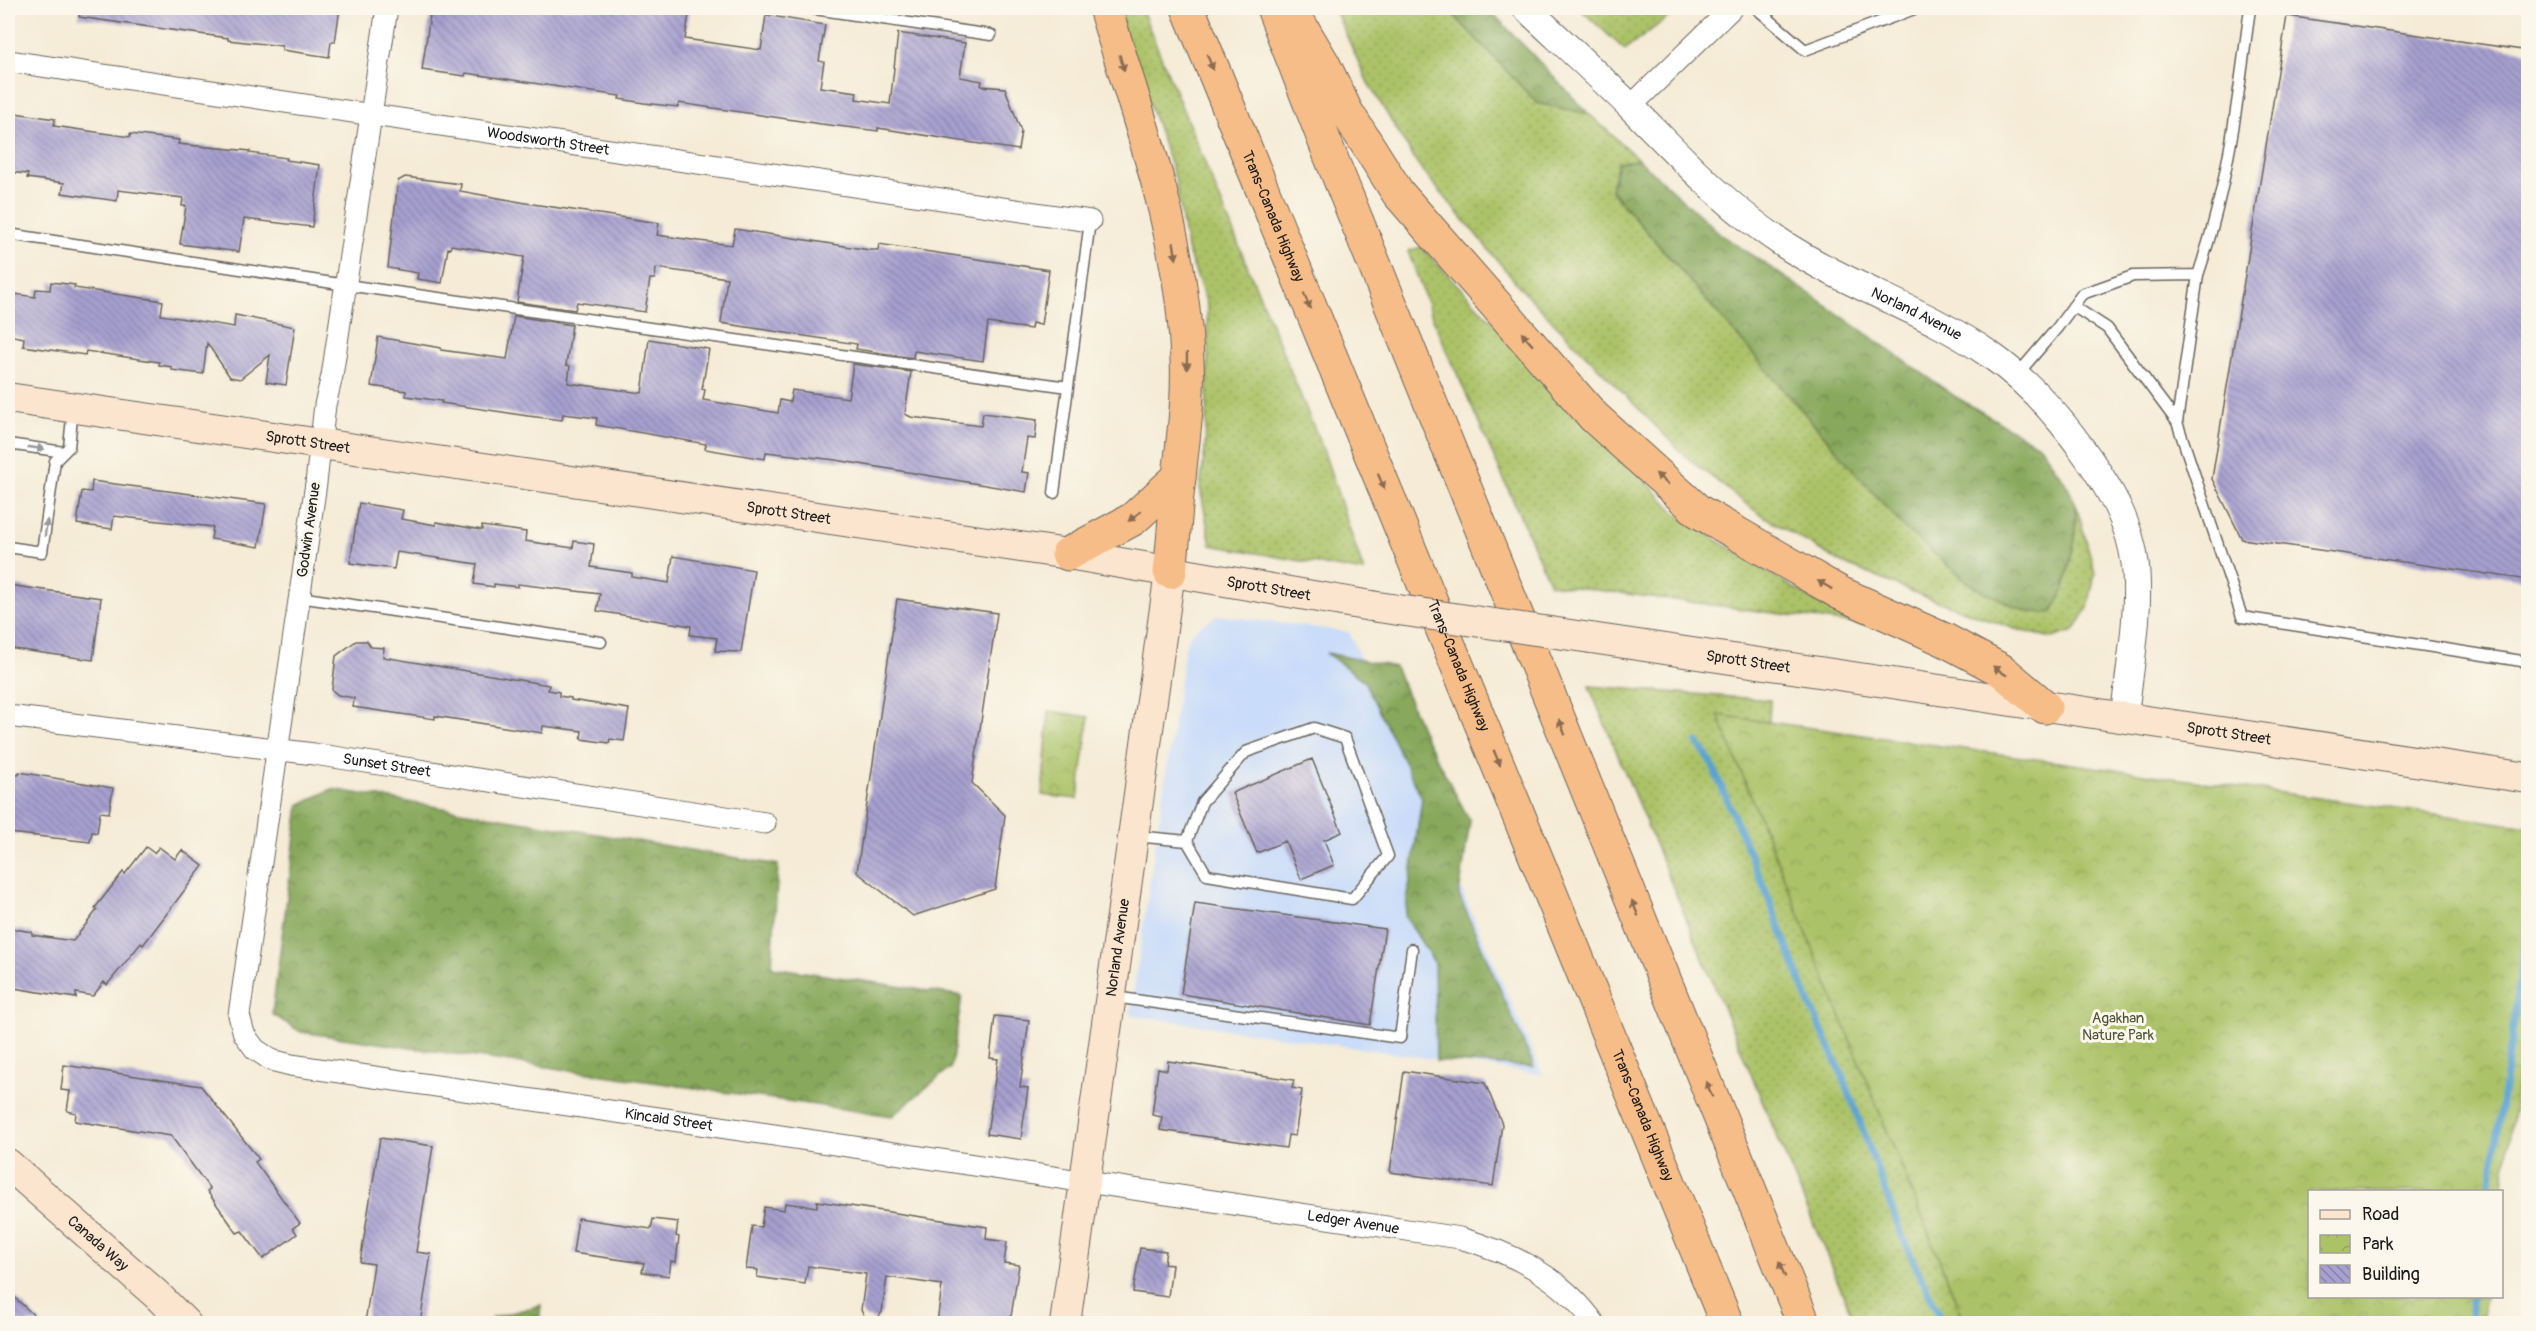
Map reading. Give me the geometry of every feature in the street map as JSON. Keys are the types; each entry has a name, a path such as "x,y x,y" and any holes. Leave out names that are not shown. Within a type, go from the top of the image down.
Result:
{"highway":[{"path":"1105,8 1157,176 1173,240 1183,303 1187,360 1186,419 1170,572"},
{"name":"Trans-Canada Highway","path":"1188,8 1375,467 1556,900 1727,1323"},
{"path":"1273,8 1330,155 1804,1323"},
{"path":"1290,8 1346,111 1398,193 1594,417 1698,511 1840,593 1945,640 2001,670 2045,707"},
{"path":"1068,554 1133,519 1179,477"}],"main road":[{"name":"Sprott Street","path":"8,398 1068,554 1371,606 2529,778"},
{"name":"Norland Avenue","path":"1065,1323 1170,572"},
{"name":"Canada Way","path":"8,1164 186,1323"}],"street":[{"name":"Godwin Avenue","path":"255,1049 244,1034 239,1016 279,749 325,405 332,376 387,8"},
{"name":"Norland Avenue","path":"1526,8 1630,107 1702,181 1744,216 1786,246 1959,335 2017,375 2046,405 2084,451 2113,494 2124,520 2135,563 2136,586 2124,719"},
{"path":"1630,107 1732,8"},
{"name":"Woodsworth Street","path":"8,61 1090,221"},
{"name":"Sunset Street","path":"8,716 279,749 765,823"},
{"name":"Kincaid Street","path":"255,1049 271,1060 291,1065 1084,1183"},
{"name":"Ledger Avenue","path":"1084,1183 1460,1238 1494,1248 1523,1261 1550,1278 1595,1323"}],"lane":[{"path":"808,8 991,35"},
{"path":"1756,8 1805,50 1917,8"},
{"path":"2177,422 2198,275 2214,227 2230,156 2250,8"},
{"path":"1054,493 1090,221"},
{"path":"8,234 346,285 1068,387"},
{"path":"2017,375 2082,294 2133,276 2198,275"},
{"path":"2073,306 2107,328 2177,422 2242,617 2529,662"},
{"path":"8,547 42,552 55,461 69,447 74,408"},
{"path":"8,444 64,452"},
{"path":"299,597 601,642"},
{"path":"1314,728 1345,738 1388,855 1353,898 1208,875 1187,841 1202,802 1246,752 1314,728"},
{"path":"1132,836 1187,841"},
{"path":"1111,996 1136,1002 1400,1038 1412,949"}],"shaded area":[{"path":"1218,615 1349,632 1543,1075 1130,1015 1185,646 1189,636 1198,627"}],"green space":[{"path":"1116,8 1141,8 1324,452 1364,572 1211,545 1200,487 1205,450 1208,366 1207,304 1187,249 1175,178"},
{"path":"1334,8 1447,8 1537,103 1589,114 1639,160 1618,162 1611,191 1901,524 1974,587 2075,540 2076,504 2095,573 2088,608 2074,631 2052,638 2018,630 1923,596 1842,563 1758,513 1686,457 1523,291 1419,166 1368,83"},
{"path":"1447,8 1488,8 1589,114 1537,103"},
{"path":"1579,8 1680,8 1625,50"},
{"path":"1639,160 1723,236 1816,298 1956,397 2040,446 2065,482 2076,504 2075,540 2064,589 2052,613 2027,612 1974,587 1904,528 1611,190 1618,162"},
{"path":"1421,247 1680,517 1813,600 1866,625 1550,584 1433,319 1408,251"},
{"path":"1326,653 1395,667 1424,735 1470,821 1459,895 1534,1067 1436,1061 1434,962 1405,916 1422,798 1364,681"},
{"path":"1589,686 1770,700 1766,785 2299,1323 1855,1323"},
{"path":"1049,711 1089,717 1078,799 1042,795"},
{"name":"Agakhan Nature Park","path":"1718,715 2528,827 2528,1006 2502,1190 2308,1190 2308,1298 2486,1298 2482,1323 1965,1323"},
{"path":"332,789 778,865 772,967 962,996 951,1067 892,1116 301,1032 272,1014 299,805"},
{"path":"541,1305 539,1323 492,1323 492,1318"}],"building":[{"path":"80,8 340,8 335,42 331,42 329,57 282,50 282,46 79,17"},
{"path":"431,8 690,8 685,39 761,50 766,15 825,25 819,61 824,62 820,87 857,92 856,99 890,104 898,33 965,43 960,77 982,81 981,86 1005,88 1021,131 1018,150 878,128 878,131 821,124 679,103 678,107 644,103 619,99 620,96 466,73 465,76 422,70"},
{"path":"2287,16 2529,51 2529,580 2242,539 2212,479"},
{"path":"8,112 55,119 54,126 130,137 130,134 179,140 178,144 250,151 249,153 320,165 312,227 244,219 239,252 180,244 186,206 182,206 183,198 118,190 117,201 62,193 64,183 27,178 28,174 8,172"},
{"path":"405,177 461,184 460,191 526,203 659,223 657,235 732,245 735,229 870,250 878,250 879,244 1049,270 1041,325 1032,323 1031,329 988,323 983,361 914,351 913,358 856,349 857,344 721,323 727,278 656,268 655,279 650,279 645,312 577,302 575,310 517,302 524,257 451,245 450,249 448,248 442,283 417,279 418,273 388,268 398,181"},
{"path":"51,282 75,285 74,288 163,301 161,315 234,327 235,315 295,327 286,385 266,382 270,355 240,379 230,377 207,343 203,374 172,370 172,367 159,365 159,362 86,351 85,355 23,346 24,338 8,335 8,293 35,297 36,289 50,290"},
{"path":"514,316 572,325 566,365 570,366 568,383 642,393 649,339 709,349 702,389 705,390 703,400 778,413 780,400 790,402 792,390 848,398 853,364 911,372 905,414 911,417 981,426 983,413 1037,420 1035,439 1027,438 1022,472 1029,473 1026,492 836,460 766,452 765,459 705,449 706,444 596,425 597,418 563,414 562,420 528,416 441,403 442,401 406,396 406,391 371,386 378,337 441,348 441,350 507,359"},
{"path":"92,481 266,504 259,547 211,539 213,527 114,516 112,529 77,524 82,491 91,492"},
{"path":"359,503 403,510 401,519 482,530 482,526 526,532 525,541 573,548 574,541 594,544 591,567 632,573 632,577 669,583 673,556 754,570 741,652 715,651 717,638 690,635 691,626 597,611 600,594 518,584 518,587 494,584 494,587 474,584 477,564 397,552 394,569 350,563"},
{"path":"8,585 101,598 93,660 8,648"},
{"path":"897,599 997,613 972,783 1005,815 995,889 913,916 857,872"},
{"path":"356,641 367,641 371,647 384,648 383,657 549,685 548,690 559,692 559,696 571,698 571,700 629,709 624,741 610,739 609,743 581,739 582,731 543,726 542,733 435,716 435,719 353,707 354,698 338,695 332,690 336,656"},
{"path":"1312,759 1342,832 1324,840 1334,865 1301,879 1285,841 1257,853 1232,793"},
{"path":"19,772 113,788 109,813 100,812 97,833 92,832 90,842 10,833 11,830 8,829 8,774 19,775"},
{"path":"146,847 154,853 159,847 175,859 182,850 203,866 143,945 141,943 107,985 104,982 93,996 76,993 76,998 8,987 8,928 32,932 32,935 73,941 97,910 95,908"},
{"path":"1195,903 1385,929 1370,1025 1181,994"},
{"path":"995,1016 1029,1020 1020,1087 1028,1088 1021,1139 987,1134 998,1059 990,1058"},
{"path":"1168,1061 1294,1080 1292,1088 1302,1090 1295,1136 1288,1135 1286,1148 1160,1130 1162,1117 1152,1115 1158,1068 1167,1070"},
{"path":"64,1065 201,1086 259,1159 255,1162 300,1223 293,1228 297,1234 263,1259 242,1231 237,1233 207,1191 210,1189 171,1136 75,1121 76,1113 67,1111 70,1091 61,1090"},
{"path":"1404,1071 1485,1083 1502,1124 1493,1186 1390,1172"},
{"path":"380,1138 433,1146 416,1252 431,1254 420,1323 365,1323 374,1264 360,1262"},
{"path":"817,1201 987,1227 986,1239 1007,1242 1004,1263 1019,1265 1010,1323 937,1323 942,1285 887,1277 882,1312 878,1318 873,1320 864,1316 861,1310 866,1274 808,1266 805,1284 757,1277 758,1270 746,1269 752,1226 761,1227 764,1207 784,1210 785,1203 817,1207"},
{"path":"578,1218 651,1229 653,1219 678,1222 676,1262 671,1261 669,1276 642,1272 644,1263 573,1253"},
{"path":"1140,1248 1166,1251 1164,1264 1172,1265 1168,1297 1133,1292"},
{"path":"8,1291 42,1323 8,1323"}],"waterway":[{"path":"1697,742 1711,762 1766,892 1808,1000 1844,1079 1902,1236 1943,1324"},
{"path":"2489,1190 2528,924"},
{"path":"2469,1324 2473,1298"}]}
